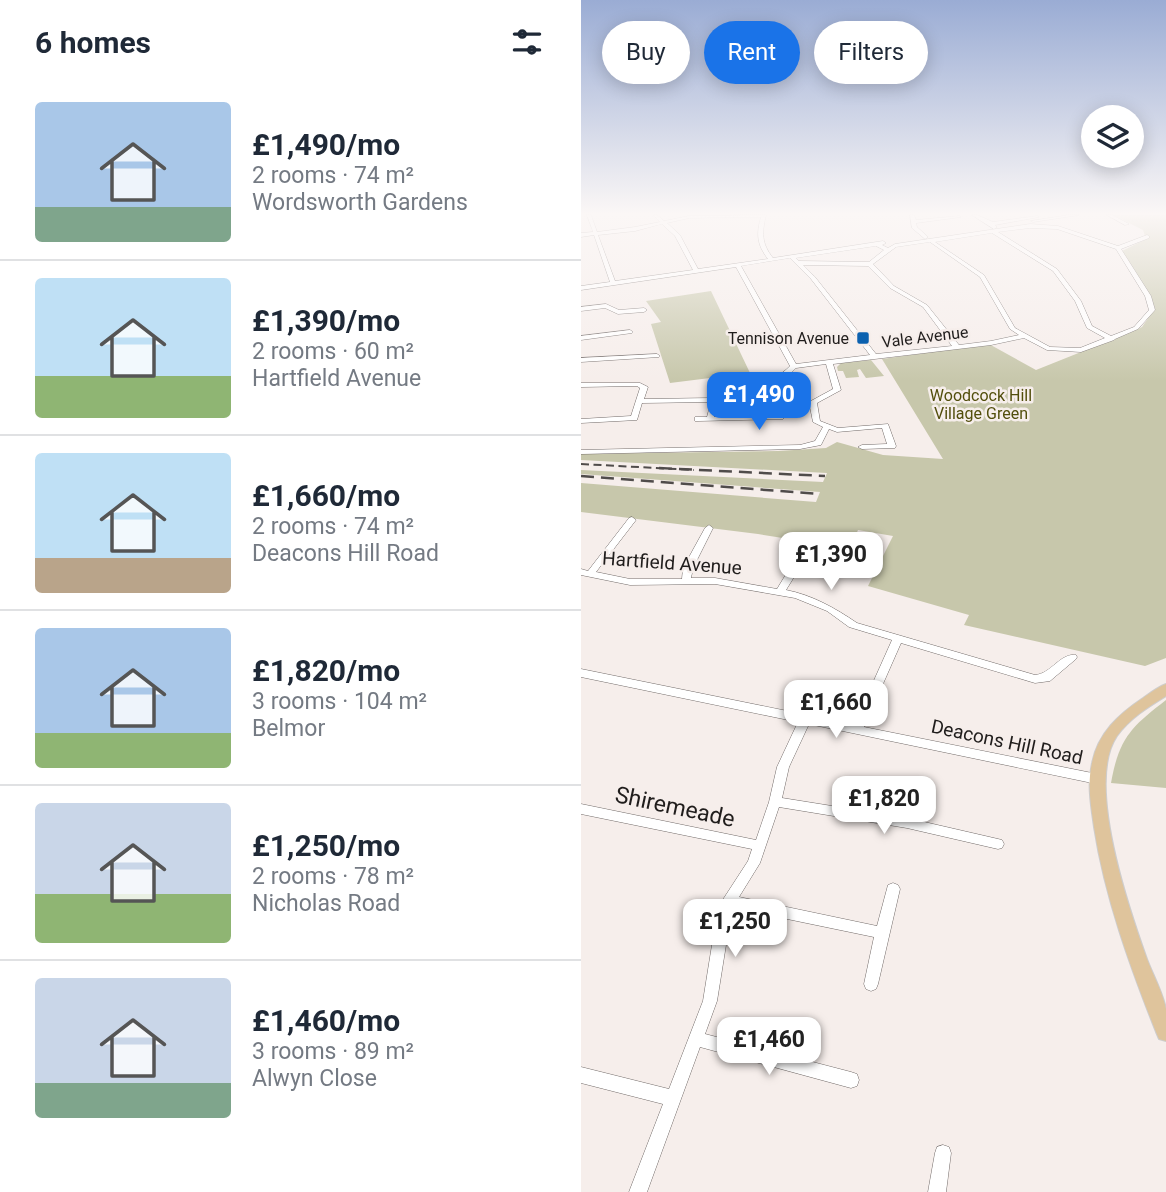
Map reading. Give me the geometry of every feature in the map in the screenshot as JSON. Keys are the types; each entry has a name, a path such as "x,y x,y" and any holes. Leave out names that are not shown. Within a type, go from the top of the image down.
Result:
{"main road":[{"path":"1166,689 1133,711 1107,736 1098,764 1097,779 1111,866 1129,936 1166,1032"}],"street":[{"path":"609,271 613,283"},
{"path":"581,288 696,271"},
{"path":"710,419 717,391 768,383 783,377 794,366 740,271"},
{"path":"805,271 875,356"},
{"path":"876,271 890,285 925,306 957,347"},
{"path":"974,271 982,276 1010,325 1023,336 1049,349 1072,352 1112,339 1143,324 1152,310 1148,296 1132,271"},
{"path":"1055,271 1078,301 1089,327 1112,339"},
{"path":"581,309 602,306 612,307 618,312 645,310"},
{"path":"581,338 630,332"},
{"name":"Vale Avenue","path":"794,366 957,347 1023,336"},
{"path":"581,360 657,356"},
{"path":"829,363 837,390 813,402 817,422 826,428 837,430 885,426 892,446 862,447"},
{"path":"698,419 784,417 776,393 768,383"},
{"path":"581,385 642,384 644,387 641,401 632,419 581,421"},
{"path":"641,401 713,400"},
{"path":"581,452 800,447 818,443 826,428"},
{"path":"585,573 632,520"},
{"path":"687,581 688,568 709,528"},
{"path":"780,592 807,548"},
{"name":"Hartfield Avenue","path":"585,573 630,582 715,581 811,599 853,625 1035,679 1046,678 1072,657"},
{"path":"858,728 897,639"},
{"name":"Deacons Hill Road","path":"581,673 1097,779"},
{"path":"638,1192 671,1098 710,1001 723,920 729,901 749,872 761,846 783,767 806,718"},
{"path":"775,802 907,823 998,844"},
{"name":"Shiremeade","path":"581,809 761,846"},
{"path":"871,984 893,890"},
{"path":"729,901 882,933"},
{"path":"696,1039 851,1080"},
{"path":"582,1078 671,1098"},
{"path":"937,1192 943,1153"}],"green space":[{"name":"Woodcock Hill Village Green","path":"1133,271 1166,271 1166,658 1145,666 964,625 969,615 868,586 893,536 858,530 855,537 847,543 833,546 581,512 581,483 816,502 820,492 581,474 581,470 823,482 827,473 581,460 581,454 778,451 826,448 837,442 883,455 943,459 882,359 989,344 1036,370 1142,327 1155,308"},
{"path":"711,291 750,373 670,383 651,324 661,322 646,301"},
{"path":"871,360 884,376 866,378 860,369 857,370 859,377 846,378 843,371 838,371 837,367 841,363"},
{"path":"761,387 769,395 773,414 716,415 723,392"},
{"path":"1166,700 1166,788 1111,783 1118,755 1128,735"}],"railway":[{"path":"581,464 694,470"},
{"path":"659,468 825,476"},
{"path":"581,476 819,494"}],"place":[{"name":"Tennison Avenue","path":"863,338"}]}
